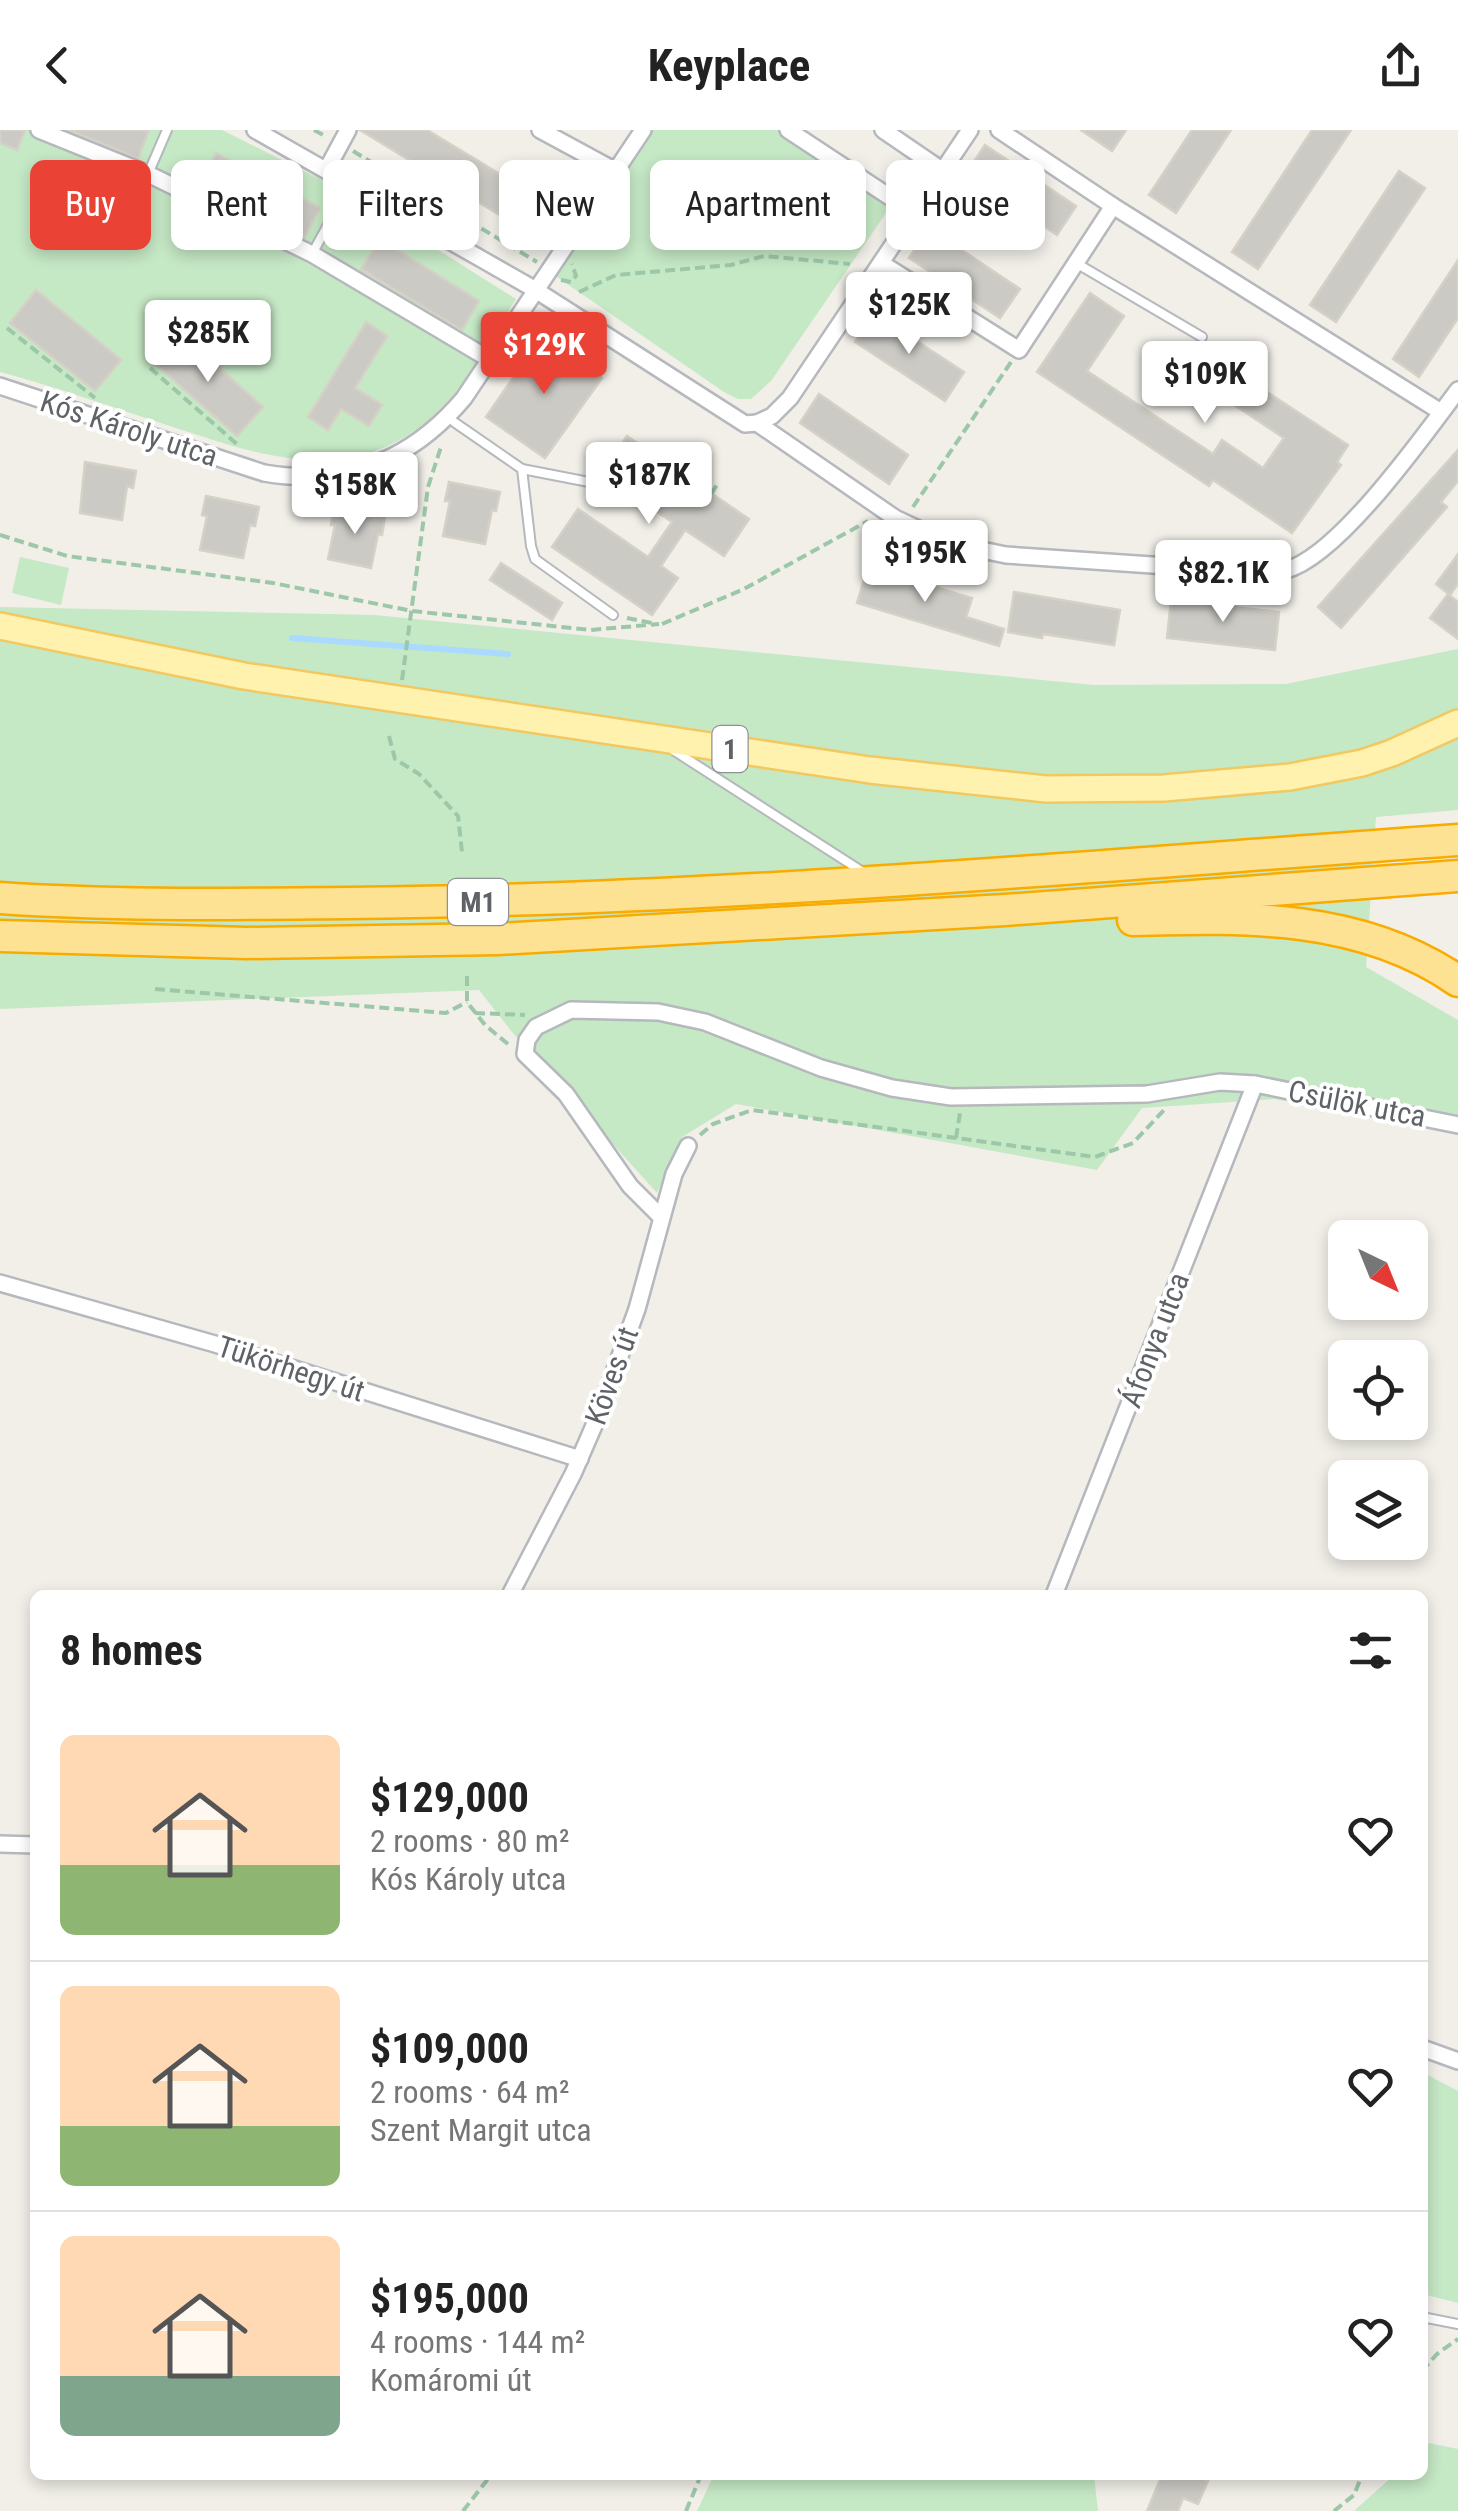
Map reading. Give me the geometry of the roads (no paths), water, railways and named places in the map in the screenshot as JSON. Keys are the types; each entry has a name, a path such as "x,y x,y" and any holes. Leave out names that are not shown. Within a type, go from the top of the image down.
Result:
{"highway":[{"name":"M1","path":"0,898 188,904 503,902 1458,840"},
{"name":"M1","path":"0,936 247,943 498,938 1006,910 1458,876"},
{"path":"1006,910 1090,921 1234,917 1302,922 1382,941 1458,981"}],"main road":[{"name":"1","path":"0,626 244,676 976,784 1046,790 1251,782 1328,770 1392,754 1458,722"}],"street":[{"path":"39,130 113,160"},
{"path":"256,130 323,166"},
{"path":"540,130 596,160"},
{"name":"Kós Károly utca","path":"621,160 642,130"},
{"path":"788,130 886,195"},
{"path":"882,130 928,160"},
{"path":"950,160 970,130"},
{"path":"999,130 1441,412"},
{"path":"331,160 344,137"},
{"path":"151,175 312,254 489,359"},
{"path":"881,263 1020,350 1113,206"},
{"path":"466,250 744,424 772,416 790,398 890,250"},
{"name":"Kós Károly utca","path":"0,386 264,473 298,479 328,478 389,458 446,420 560,250"},
{"path":"758,423 885,512 948,543 1006,555 1254,572 1287,570 1314,554 1352,521 1458,390"},
{"name":"Csülök utca","path":"660,1216 630,1186 566,1094 524,1054 527,1040 542,1022 572,1010 658,1012 705,1022 821,1068 892,1088 952,1097 1147,1094 1220,1082 1255,1084 1458,1125"},
{"name":"Áfonya utca","path":"1056,1590 1255,1084"},
{"name":"Köves út","path":"513,1590 580,1459 637,1309 660,1216 688,1146"},
{"name":"Tükörhegy út","path":"0,1283 216,1344 580,1459"},
{"path":"0,1844 30,1846"},
{"path":"1428,2050 1458,2061"}],"lane":[{"path":"151,167 167,130"},
{"path":"312,254 323,234"},
{"path":"1076,263 1202,337"},
{"path":"454,422 522,469 588,482"},
{"path":"522,469 535,559 614,615"},
{"path":"651,737 875,880"},
{"path":"1428,2318 1458,2324"}],"waterway":[{"path":"292,638 508,654"}]}
